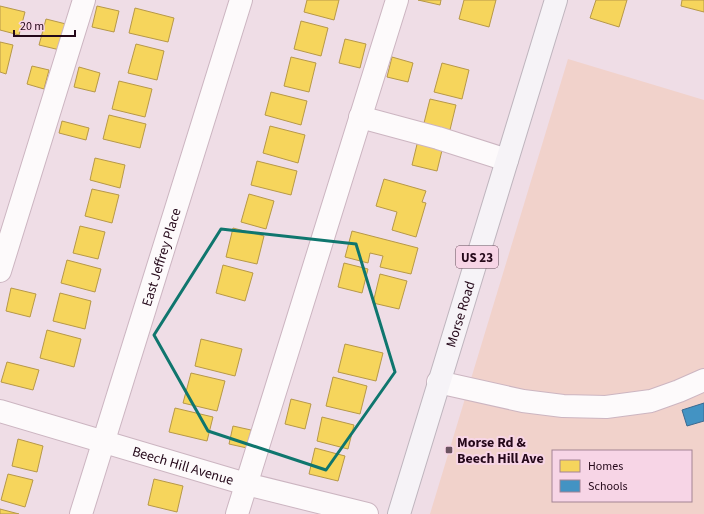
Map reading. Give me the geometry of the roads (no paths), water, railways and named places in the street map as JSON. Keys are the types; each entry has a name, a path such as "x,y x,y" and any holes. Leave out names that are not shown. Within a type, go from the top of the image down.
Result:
{"main road":[{"name":"Morse Road","path":"398,514 556,0"}],"street":[{"path":"0,271 84,0"},
{"name":"East Jeffrey Place","path":"81,514 241,0"},
{"path":"237,514 397,0"},
{"path":"360,117 438,138 507,160"},
{"path":"438,382 523,401 563,406 606,407 651,401 680,391 704,380"},
{"name":"Beech Hill Avenue","path":"0,411 246,484 367,514"}],"place":[{"name":"Morse Rd & Beech Hill Ave","path":"449,450"}]}
